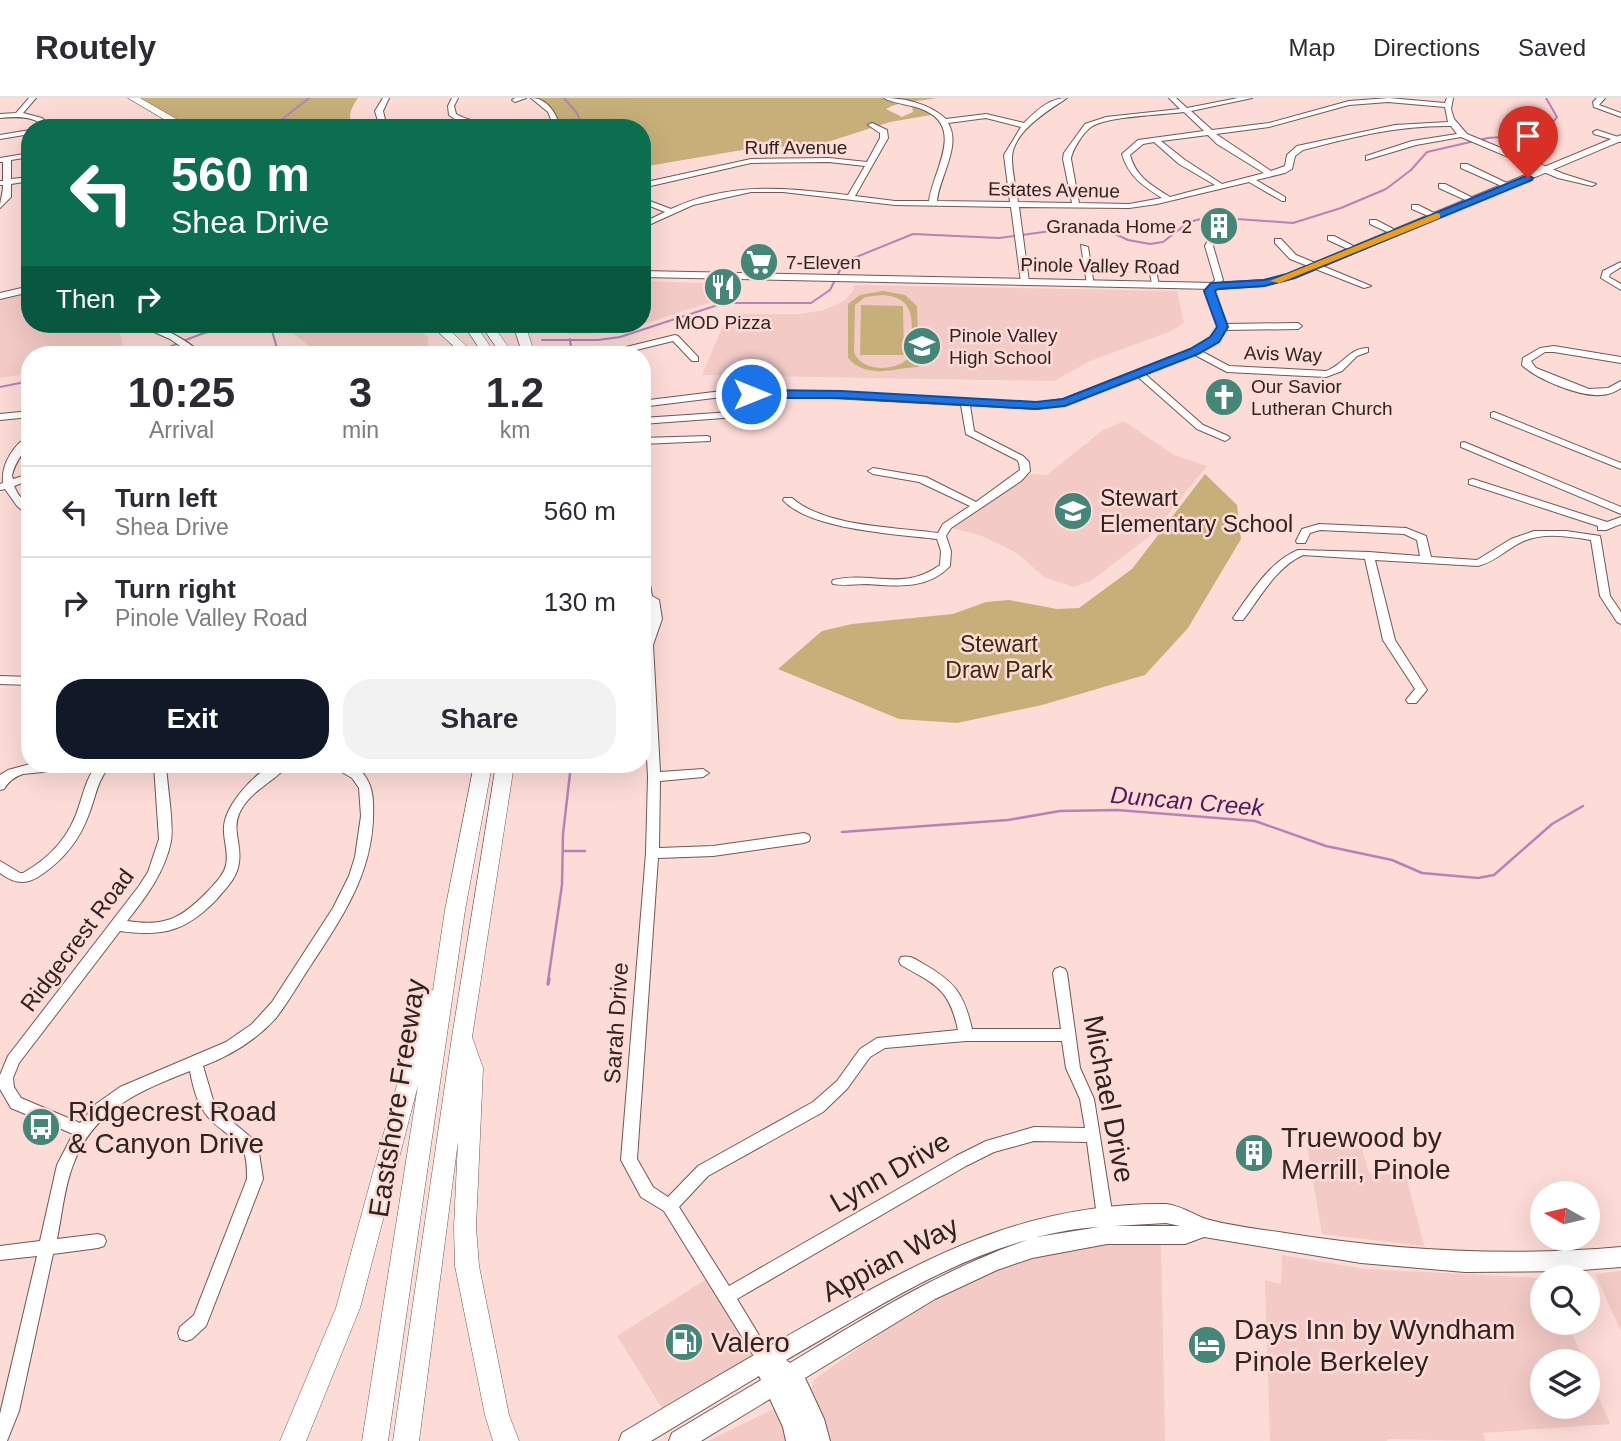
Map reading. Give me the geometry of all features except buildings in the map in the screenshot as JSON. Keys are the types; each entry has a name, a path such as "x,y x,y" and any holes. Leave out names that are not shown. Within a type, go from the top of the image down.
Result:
{"highway":[{"path":"116,98 153,119"},
{"path":"133,98 171,119"},
{"path":"446,333 460,346"},
{"name":"Eastshore Freeway","path":"375,1441 455,910 481,773"},
{"path":"406,1441 462,1037 504,773"},
{"path":"293,1441 348,1308 424,1028 443,934 455,910"},
{"path":"462,1037 473,1068 465,1227 467,1266 497,1415 506,1441"},
{"path":"412,1441 414,1395"}],"main road":[{"name":"Pinole Valley Road","path":"651,276 1214,286 1270,282 1316,266 1618,141"},
{"path":"0,296 21,291"},
{"name":"Appian Way","path":"630,1441 939,1262 1001,1237 1058,1222 1185,1235 1203,1228 1354,1252 1444,1262 1531,1263 1621,1257"},
{"name":"Appian Way","path":"680,1441 958,1276 1032,1248 1106,1225"},
{"path":"766,1360 813,1419 819,1441"},
{"path":"783,1381 797,1441"}],"street":[{"path":"18,115 33,98"},
{"path":"381,119 379,111 386,98"},
{"path":"455,98 451,106 453,114 463,119"},
{"path":"534,98 551,111 555,119"},
{"path":"887,98 928,109 947,121 986,116 1026,126"},
{"path":"1025,282 1008,155 1026,126 1051,104 1064,98"},
{"path":"1172,98 1210,133 1270,174"},
{"path":"1076,206 1067,159 1088,126 1106,119 1186,110 1249,98"},
{"path":"1602,98 1596,102 1596,106 1621,115"},
{"path":"1168,199 1136,178 1130,170 1128,150 1141,142 1269,125 1349,103 1407,99 1449,102 1453,124 1464,135 1547,171 1592,184"},
{"path":"0,116 18,115 39,119"},
{"path":"933,204 933,186 951,138 947,121"},
{"name":"Estates Avenue","path":"651,222 698,201 751,190 783,190 933,204 1076,206 1130,210 1270,174 1289,167 1291,155 1300,148 1390,126 1453,124"},
{"path":"850,198 884,138 884,132 872,125"},
{"path":"1597,132 1618,141"},
{"path":"0,137 21,134"},
{"path":"1369,158 1415,143 1464,135"},
{"path":"1155,140 1182,162 1221,186"},
{"path":"0,206 8,197 4,182 4,159"},
{"name":"Ruff Avenue","path":"651,183 751,161 829,160 869,164"},
{"path":"1464,166 1509,186"},
{"path":"1250,179 1282,199"},
{"path":"1442,186 1475,201"},
{"path":"651,204 671,212"},
{"path":"1415,207 1436,216"},
{"path":"1373,222 1396,233"},
{"path":"651,403 722,394 813,394 1052,405 1194,351 1215,339 1222,327 1210,291 1219,280 1209,246 1214,236"},
{"path":"1331,238 1355,249"},
{"path":"1278,241 1293,257 1367,286"},
{"path":"1084,247 1091,284"},
{"path":"1151,264 1156,284"},
{"path":"1621,264 1606,273 1605,278 1621,287"},
{"path":"1222,327 1298,326"},
{"path":"163,333 187,346"},
{"path":"642,346 675,338 695,359"},
{"path":"1621,360 1554,349 1544,350 1526,360 1533,370 1592,393 1610,392 1621,384"},
{"name":"Avis Way","path":"1194,351 1227,369 1326,374 1340,370 1354,353 1365,350"},
{"path":"1139,373 1200,427 1225,438"},
{"path":"837,582 849,580 891,585 925,580 945,566 946,551 941,536 947,526 1023,475 1025,467 1020,458 982,442 969,432 965,403"},
{"path":"651,420 762,413"},
{"path":"0,417 21,415"},
{"path":"1494,415 1621,466"},
{"path":"651,441 708,439"},
{"path":"21,445 11,453 3,469 2,487 21,507"},
{"path":"1464,445 1621,511"},
{"path":"873,471 922,479 977,506"},
{"path":"2,487 21,480"},
{"path":"1473,482 1606,525"},
{"path":"788,500 808,513 842,523 941,536"},
{"path":"1621,520 1606,525 1596,538 1605,596 1621,620"},
{"path":"1301,541 1306,531 1319,527 1406,531 1422,538 1426,559"},
{"path":"1239,618 1264,585 1293,555 1302,552 1478,563 1493,559 1517,540 1539,534 1596,538"},
{"path":"1369,555 1389,640 1395,654 1415,675 1421,690 1412,700"},
{"name":"Sarah Drive","path":"651,600 655,602 657,611 651,636"},
{"path":"0,680 21,681"},
{"name":"Sarah Drive","path":"651,720 654,777 652,853 629,1160 647,1192 670,1206 766,1360"},
{"path":"0,786 5,777 21,770"},
{"path":"0,866 15,878 24,879 59,855 84,813 97,773"},
{"name":"Ridgecrest Road","path":"81,1130 16,1103 7,1088 6,1078 20,1049 144,890 161,856 164,839 160,773"},
{"path":"117,925 144,930 160,929 182,923 199,911 222,884 232,866 229,831 237,806 253,787 271,773"},
{"path":"0,1436 10,1411 65,1165 81,1130 127,1090 244,1038 270,1016 353,889 368,833 367,797 359,778 352,773"},
{"path":"654,777 704,773"},
{"path":"652,853 713,851 804,838"},
{"path":"906,961 947,985 960,1003 966,1035"},
{"name":"Michael Drive","path":"1060,973 1073,1068 1087,1099 1094,1135 1106,1225"},
{"path":"670,1206 703,1171 818,1107 842,1085 865,1053 882,1042 966,1035 1068,1035"},
{"path":"186,1333 200,1320 255,1179 254,1157 250,1147 209,1107 195,1061"},
{"name":"Lynn Drive","path":"726,1297 991,1146 1034,1134 1094,1135"},
{"path":"0,1253 99,1241"}],"shaded area":[{"path":"651,281 737,284 733,295 651,322"},
{"name":"Pinole Valley High School","path":"854,285 1177,291 1184,323 1171,331 1090,361 1054,381 702,375 728,314 800,314 824,310 844,301 853,291"},
{"path":"21,294 21,333 120,333 123,345 21,346 21,374 0,378 0,299"},
{"path":"293,333 422,333 428,337 428,346 309,346"},
{"name":"Stewart Elementary School","path":"1124,421 1174,455 1207,466 1150,536 1091,581 1073,587 1044,577 1017,553 982,536 952,528 1030,474 1047,475 1103,430"},
{"path":"1307,1146 1362,1149 1369,1173 1406,1175 1424,1246 1322,1234"},
{"path":"1161,1240 1165,1441 823,1441 808,1396 815,1379 890,1326 961,1284 1023,1260 1080,1245"},
{"path":"1282,1255 1365,1269 1530,1277 1530,1335 1573,1335 1579,1349 1530,1349 1530,1419 1600,1419 1600,1400 1610,1424 1483,1433 1485,1441 1270,1441 1265,1280 1281,1284"},
{"path":"1621,1271 1621,1331 1600,1285 1600,1273"},
{"path":"708,1278 760,1360 665,1413 617,1336"},
{"path":"774,1409 793,1436 793,1441 708,1441"}],"green space":[{"path":"133,98 358,98 353,105 350,119 171,119"},
{"path":"534,98 936,98 886,109 902,117 913,112 912,105 937,114 890,122 818,145 748,149 651,165 651,119 553,119 546,106"},
{"path":"883,291 905,295 917,306 919,367 873,371 856,365 848,358 848,304 860,295","holes":["865,297 894,297 908,307 911,315 910,356 898,365 889,367 864,364 854,352 855,305"]},
{"path":"861,305 903,306 904,355 860,355"},
{"name":"Stewart Draw Park","path":"1205,474 1237,505 1241,539 1188,628 1145,675 1042,705 957,723 899,719 778,669 822,631 852,624 953,614 986,602 1009,600 1057,609 1079,608 1132,569"}],"waterway":[{"path":"282,119 309,98"},
{"path":"564,98 579,119"},
{"path":"651,327 724,303 811,303 830,290 844,262 913,234 999,238 1088,226 1102,228 1128,240 1150,244 1163,242 1189,222 1209,217 1293,223 1341,208 1386,189 1411,170 1427,152 1488,138 1531,135 1550,126 1557,117 1546,98"},
{"path":"172,346 204,333"},
{"path":"273,333 276,346"},
{"path":"570,340 598,340 632,333"},
{"path":"542,340 570,340"},
{"name":"Duncan Creek","path":"570,340 571,346"},
{"path":"0,387 21,383"},
{"name":"Duncan Creek","path":"548,981 562,885 563,834 570,773"},
{"name":"Duncan Creek","path":"842,832 1008,820 1060,811 1117,810 1255,821 1326,846 1392,860 1422,873 1478,878 1494,875 1552,824 1583,806"},
{"name":"Duncan Creek","path":"563,851 585,851"},
{"name":"Duncan Creek","path":"548,984 549,979"}],"slow traffic":[{"path":"1275,281 1437,216"}],"place":[{"name":"Granada Home 2","path":"1219,226"},
{"name":"7-Eleven","path":"759,262"},
{"name":"MOD Pizza","path":"723,287"},
{"name":"Pinole Valley High School","path":"922,346"},
{"name":"Our Savior Lutheran Church","path":"1224,397"},
{"name":"Stewart Elementary School","path":"1073,511"},
{"name":"Ridgecrest Road & Canyon Drive","path":"41,1127"},
{"name":"Truewood by Merrill, Pinole","path":"1254,1153"},
{"name":"Valero","path":"684,1342"},
{"name":"Days Inn by Wyndham Pinole Berkeley","path":"1207,1345"}],"route":[{"path":"751,394 841,394 1036,406 1065,402 1194,351 1215,339 1222,327 1210,291 1214,286 1264,283 1291,276 1528,178"}]}
